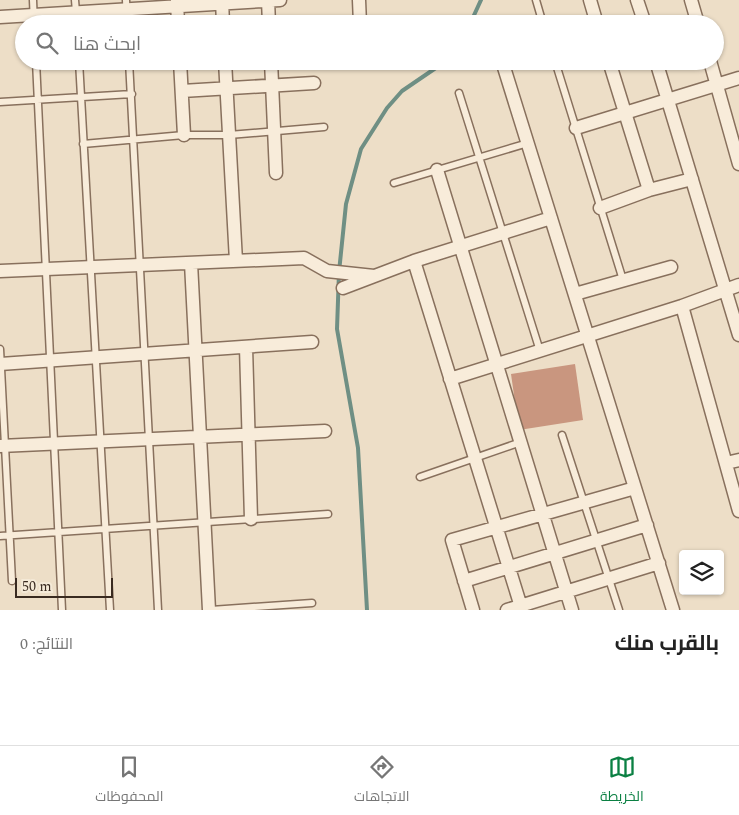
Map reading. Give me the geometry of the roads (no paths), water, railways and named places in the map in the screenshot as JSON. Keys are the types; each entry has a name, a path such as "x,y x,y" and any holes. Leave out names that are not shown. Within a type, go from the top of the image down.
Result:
{"street":[{"path":"58,15 126,4 272,0 270,15"},
{"path":"354,0 365,0"},
{"path":"359,0 360,15"},
{"path":"590,0 594,15"},
{"path":"637,0 642,15"},
{"path":"691,0 695,15"},
{"path":"222,2 223,15"},
{"path":"0,17 15,18"},
{"path":"181,70 184,135"},
{"path":"226,70 236,261"},
{"path":"271,70 276,173"},
{"path":"505,70 659,563 669,609"},
{"path":"612,70 649,190"},
{"path":"659,70 739,335"},
{"path":"713,70 739,164"},
{"path":"576,128 667,98 739,78"},
{"path":"182,91 314,83"},
{"path":"437,170 572,610"},
{"path":"600,208 649,190 692,179"},
{"path":"343,288 414,261 551,218"},
{"path":"0,271 304,258 327,271 374,276"},
{"path":"414,261 521,608"},
{"path":"190,263 202,437 210,610"},
{"path":"575,294 671,267"},
{"path":"450,379 682,306 739,286"},
{"path":"682,306 739,511"},
{"path":"0,364 312,342"},
{"path":"246,347 251,519"},
{"path":"3,446 325,431"},
{"path":"726,463 739,460"},
{"path":"473,610 452,540 635,488"},
{"path":"464,581 647,526"},
{"path":"507,610 521,608 659,563"}],"lane":[{"path":"33,0 34,15"},
{"path":"536,0 540,15"},
{"path":"36,70 62,610"},
{"path":"80,70 110,610"},
{"path":"131,70 158,610"},
{"path":"558,70 623,280"},
{"path":"459,93 540,351"},
{"path":"0,102 132,94"},
{"path":"84,144 184,135 229,135 324,127"},
{"path":"394,183 528,143"},
{"path":"0,349 3,446 12,581"},
{"path":"562,434 619,610"},
{"path":"420,477 520,442"},
{"path":"0,536 328,514"},
{"path":"210,610 312,604"}],"waterway":[{"path":"474,15 481,0"},
{"path":"367,610 358,448 337,329 339,272 346,204 361,149 387,108 402,91 433,70"}]}
